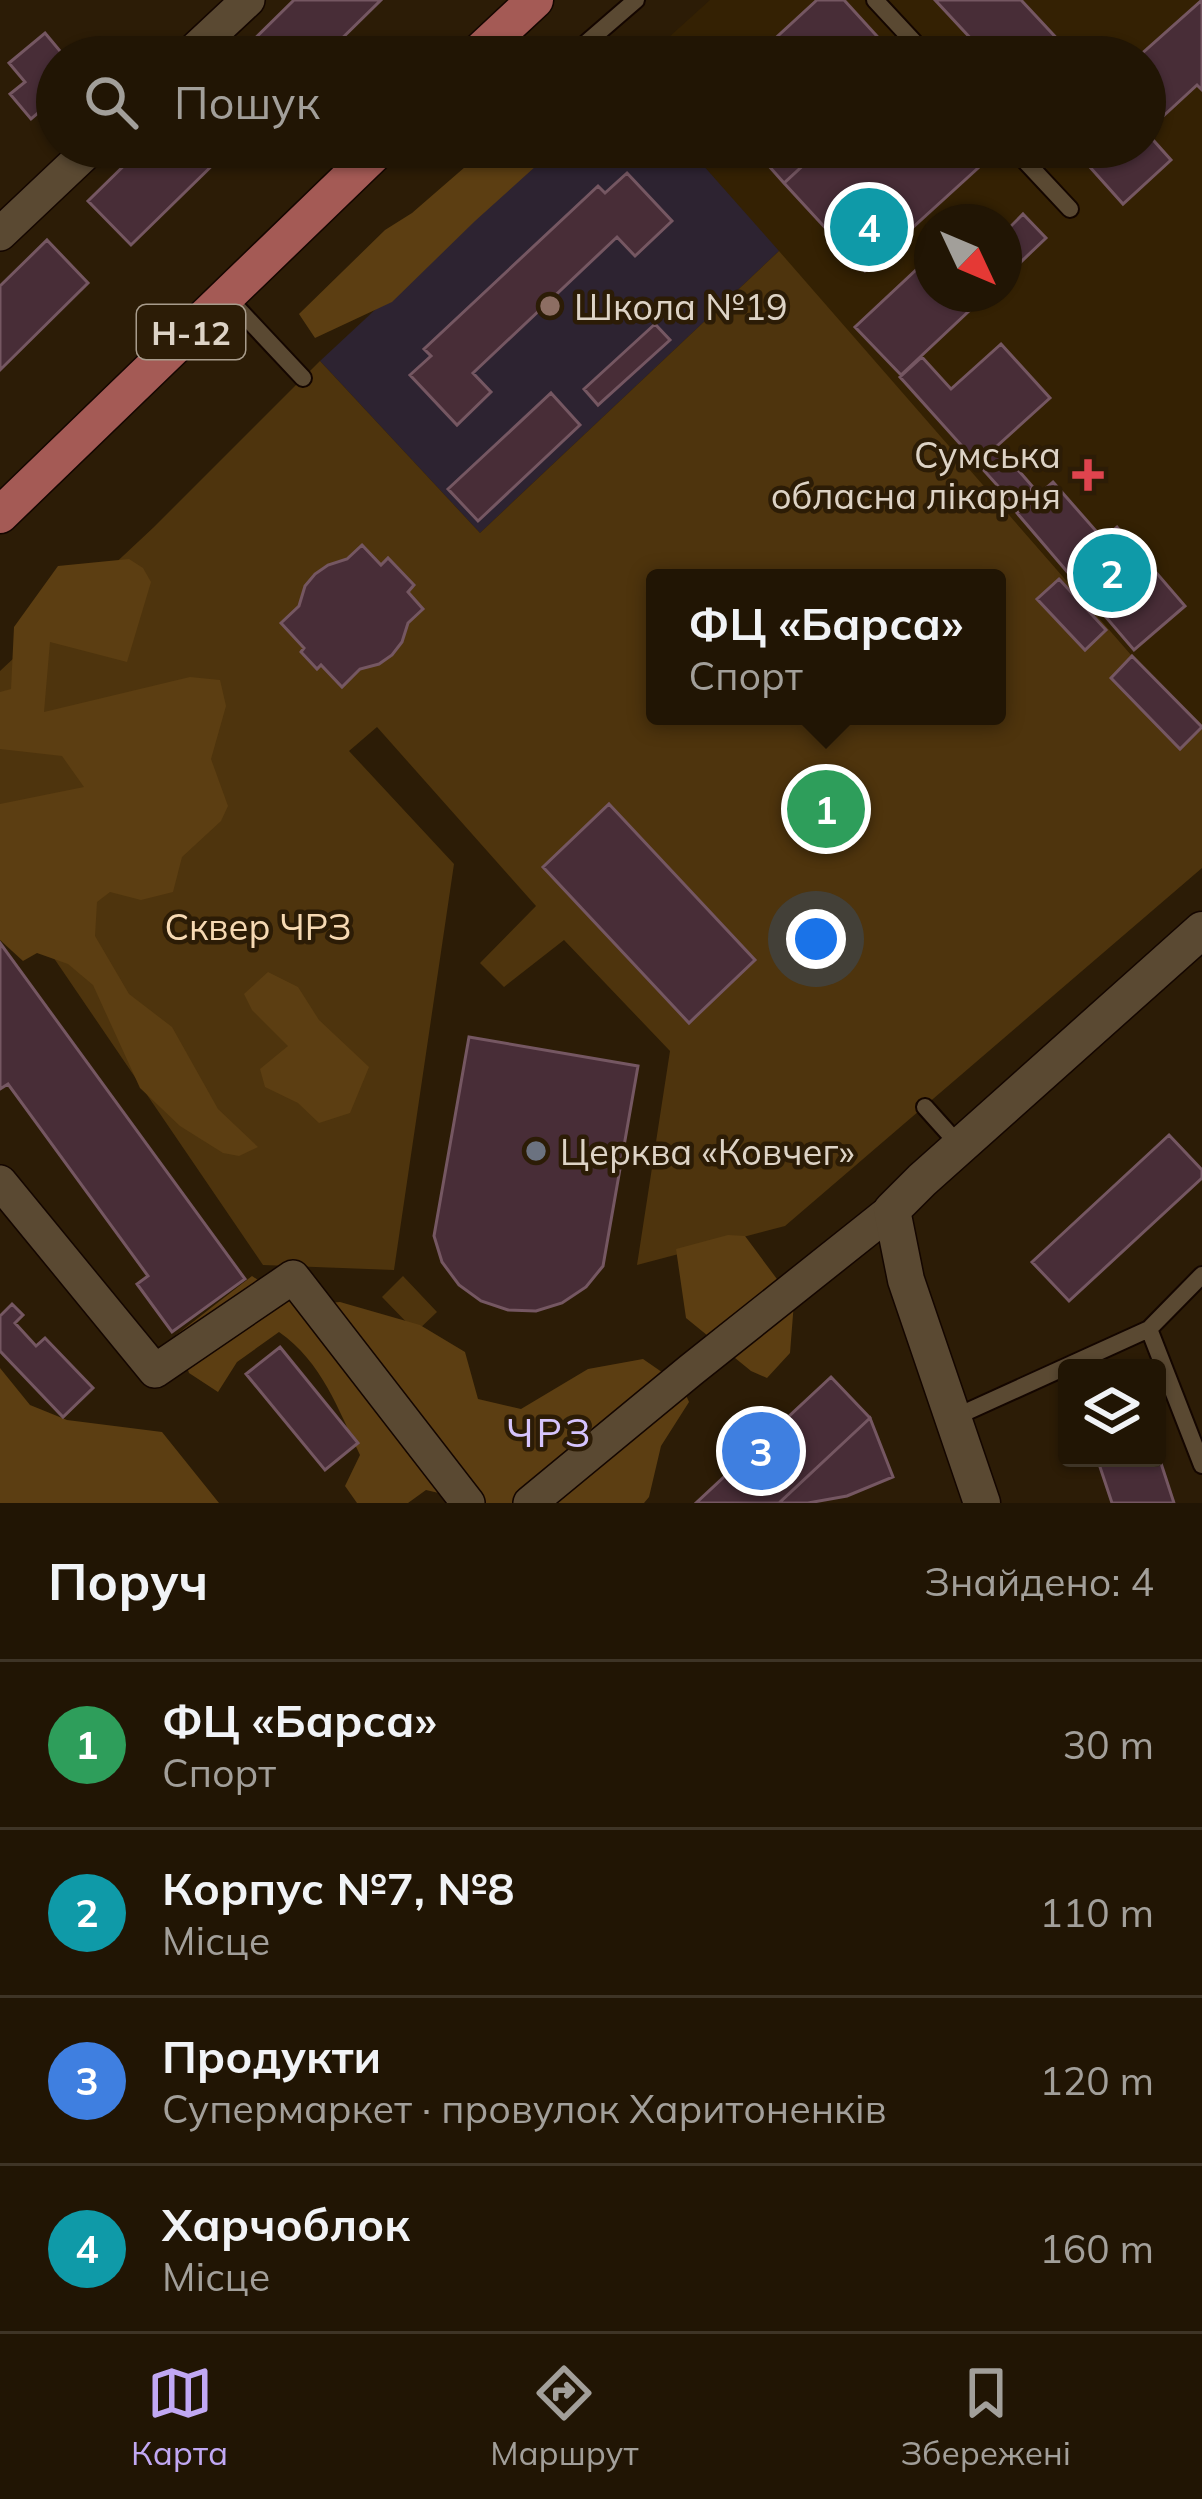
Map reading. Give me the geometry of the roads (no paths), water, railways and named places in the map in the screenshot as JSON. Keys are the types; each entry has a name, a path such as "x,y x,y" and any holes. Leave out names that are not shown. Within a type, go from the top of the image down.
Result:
{"main road":[{"path":"496,36 532,1"},
{"name":"Н-12","path":"0,515 359,168"},
{"path":"982,1503 906,1280 892,1210 1202,930"}],"street":[{"path":"210,36 248,0"},
{"path":"0,234 70,168"},
{"path":"0,1182 155,1371 293,1277 468,1503"},
{"path":"530,1503 892,1210"}],"lane":[{"path":"595,36 637,0"},
{"path":"875,0 908,36"},
{"path":"1032,168 1070,208"},
{"path":"227,296 303,378"},
{"path":"925,1107 960,1147"},
{"path":"952,1419 1149,1329 1202,1275"},
{"path":"1149,1329 1202,1465"}],"place":[{"name":"Харчоблок","path":"869,227"},
{"name":"Школа №19","path":"550,306"},
{"name":"Сумська обласна лікарня","path":"1088,475"},
{"name":"Корпус №7, №8","path":"1112,573"},
{"name":"ФЦ «Барса»","path":"826,809"},
{"name":"Церква «Ковчег»","path":"536,1151"},
{"name":"Продукти","path":"761,1451"}],"district":[{"name":"ЧРЗ","path":"550,1432"}],"park label":[{"name":"Сквер ЧРЗ","path":"258,926"}]}
